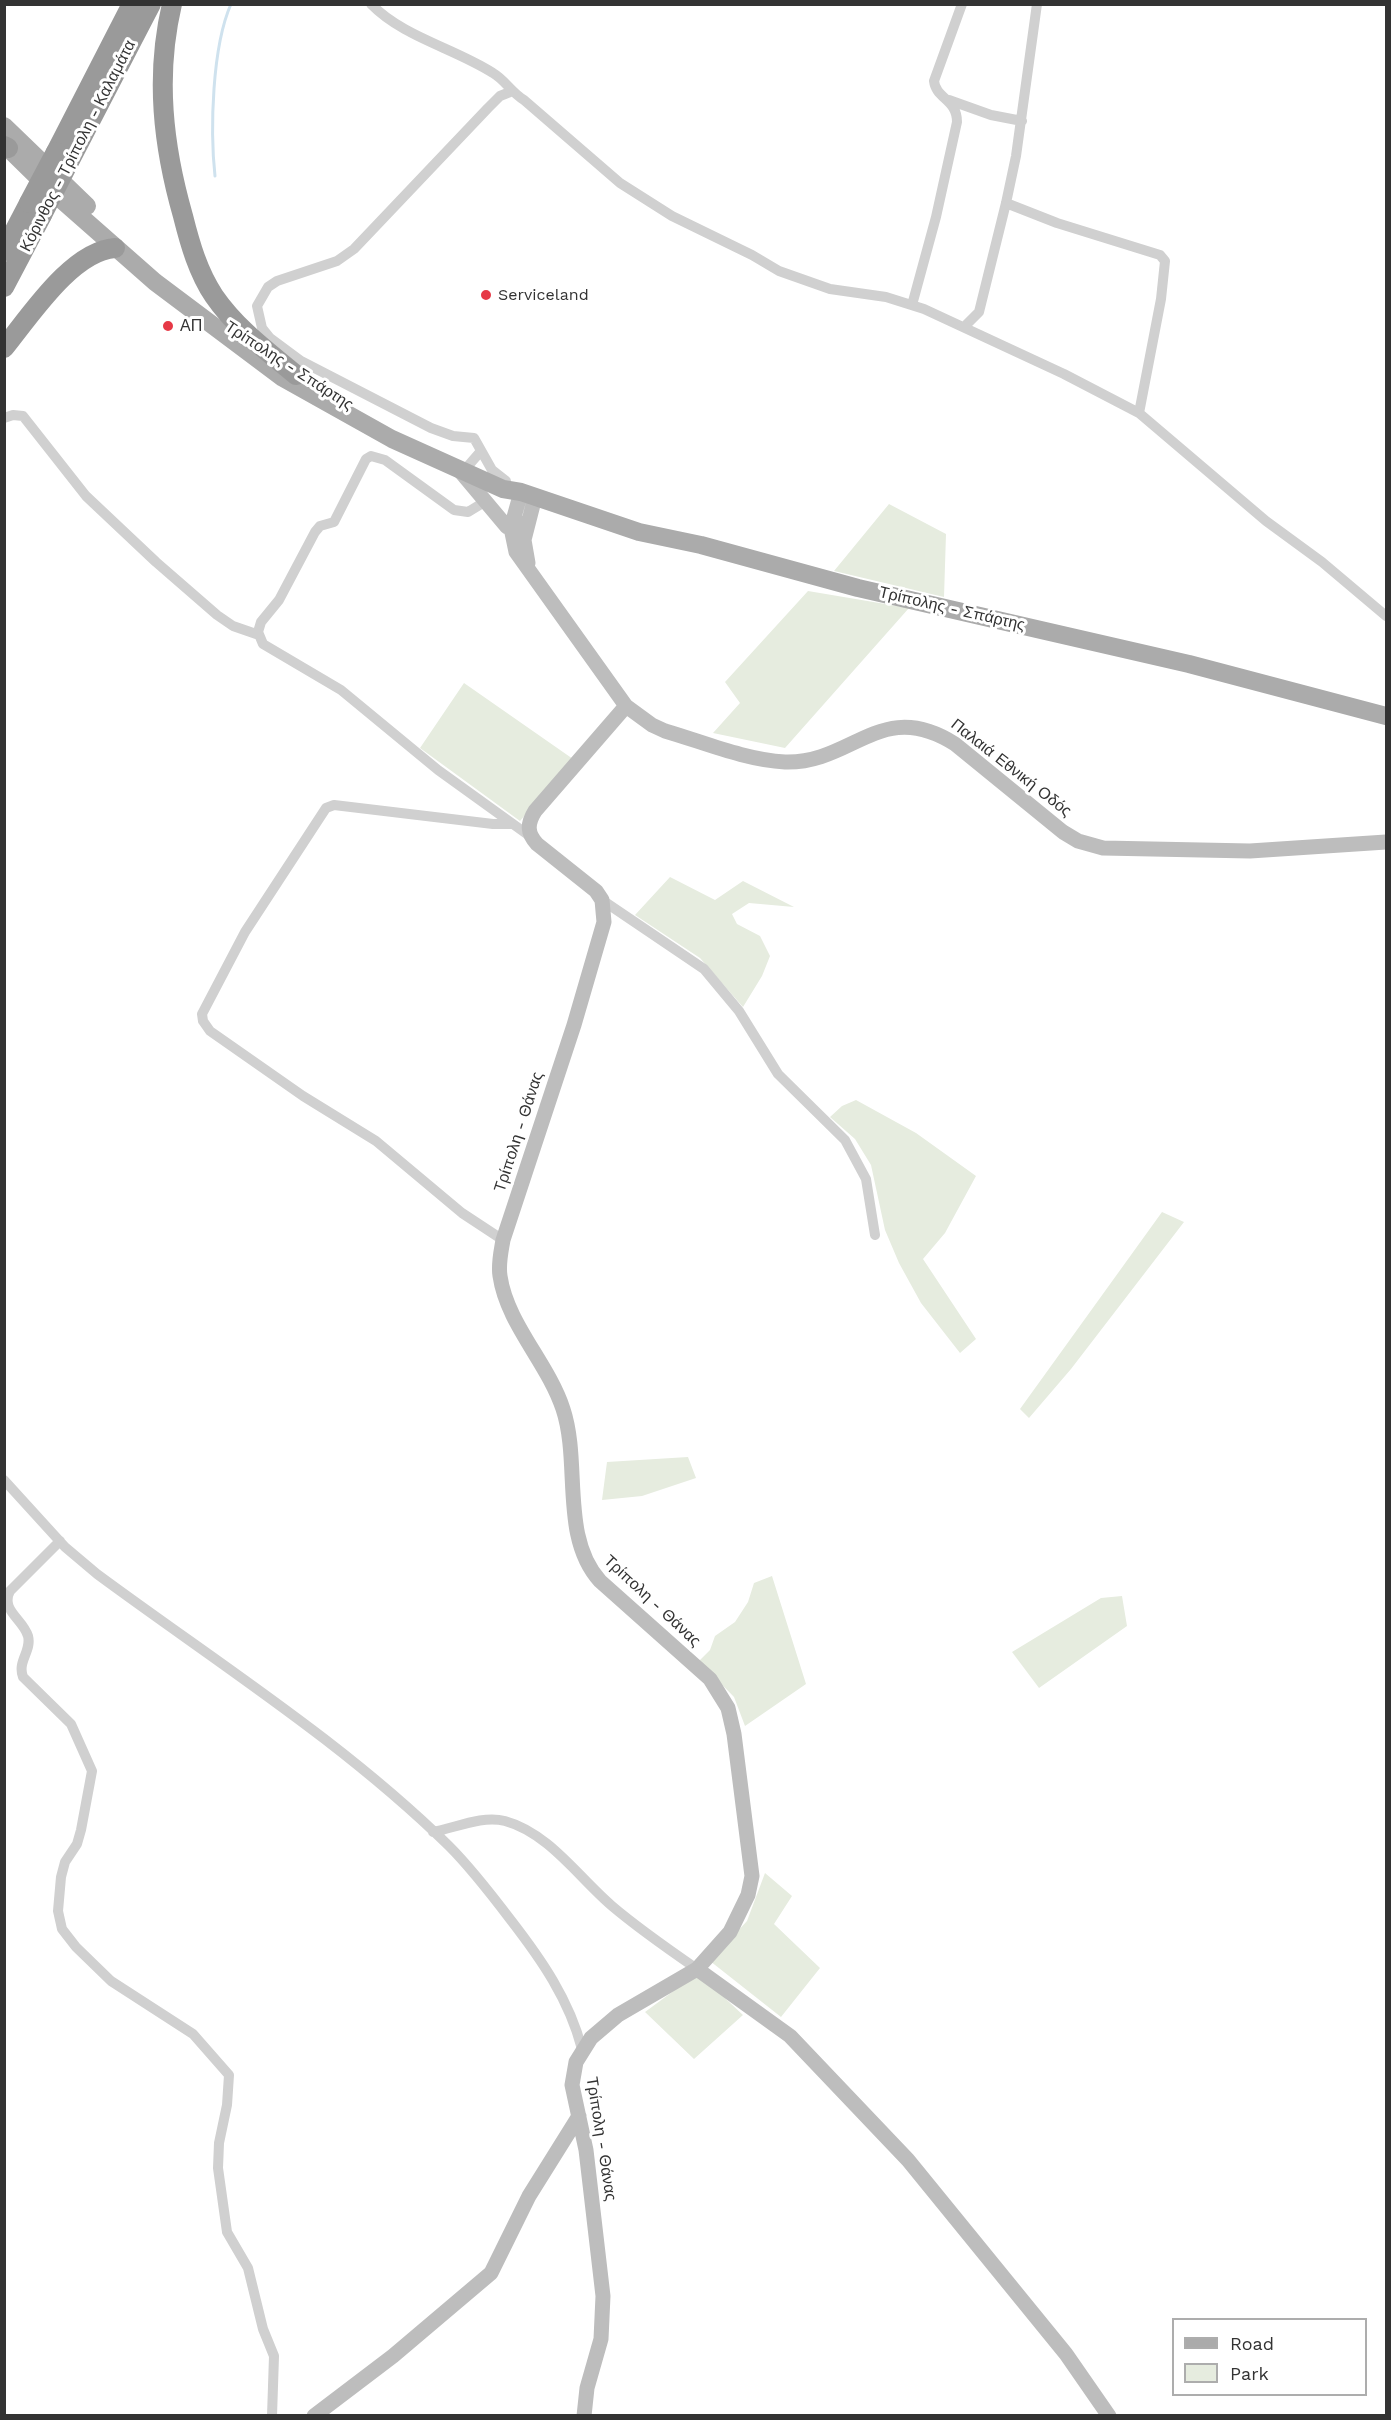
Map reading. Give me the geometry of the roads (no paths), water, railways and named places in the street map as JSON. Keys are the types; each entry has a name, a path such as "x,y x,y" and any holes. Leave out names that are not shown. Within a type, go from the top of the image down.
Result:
{"highway":[{"name":"Κόρινθος - Τρίπολη - Καλαμάτα","path":"4,287 43,177 62,158 132,4"},
{"name":"Κόρινθος - Τρίπολη - Καλαμάτα","path":"4,251 62,158 151,4"},
{"path":"172,4 164,52 162,93 164,126 173,181 193,252 204,280 226,312 241,328 296,375"},
{"path":"4,228 32,205"},
{"path":"4,348 73,268 92,253 115,248"}],"main road":[{"name":"Τρίπολης - Σπάρτης","path":"4,126 160,273 252,346 357,411 503,489 528,495 639,532 701,545 858,588 1189,664 1386,716"},
{"name":"Τρίπολης - Σπάρτης","path":"6,146 115,248 190,310 283,378 392,439 464,468 506,481 528,495"},
{"path":"464,468 502,522 511,528 517,528 528,520"},
{"path":"528,495 528,520 524,548 530,569"},
{"path":"511,528 528,495"},
{"name":"Παλαιά Εθνική Οδός","path":"511,528 512,544 626,706 664,731 748,755 785,762 824,755 879,731 909,727 930,730 956,744 1063,832 1083,843 1104,848 1250,851 1386,842"},
{"path":"602,900 596,891 531,837 529,825 535,811 626,706"},
{"name":"Τρίπολη - Θάνας","path":"584,2415 587,2388 601,2339 603,2296 587,2162 573,2073 582,2049 618,2015 697,1969 730,1932 751,1885 751,1862 732,1720 723,1697 710,1679 600,1581 585,1561 577,1533 571,1461 563,1410 552,1382 506,1298 499,1263 503,1240 596,952 604,922 602,900"},
{"path":"697,1969 790,2036 914,2166 1066,2354 1109,2415"},
{"path":"314,2415 393,2356 490,2273 519,2213 579,2116"}],"street":[{"path":"371,4 397,25 495,74 510,92 524,100 620,183 672,216 752,255 779,271 805,281 912,305 964,327 1139,413 1266,522 1322,562 1386,616"},
{"path":"912,305 955,137 957,115 948,100 936,89 934,81 962,4"},
{"path":"964,327 979,312 1006,203 1022,121 1037,4"},
{"path":"506,481 492,470 474,438 453,436 423,424 301,361 270,338 262,328 256,306 268,287 277,281 337,261 354,249 488,108 500,96 510,92"},
{"path":"948,100 984,113 1022,121"},
{"path":"1006,203 1057,223 1160,255 1165,261 1166,268 1139,413"},
{"path":"4,418 13,415 24,416 87,496 148,554 217,615 233,626 259,635"},
{"path":"464,468 481,451"},
{"path":"486,501 468,512 454,510 384,460 371,456 366,459 334,522 320,526 315,532 279,600 261,622 259,635 263,644 341,690 438,770 531,837"},
{"path":"503,1240 462,1213 376,1141 303,1096 210,1031 204,1025 202,1014 245,932 326,808 334,805 493,824 513,824"},
{"path":"602,900 704,969 740,1011 778,1074 845,1140 866,1179 875,1235"},
{"path":"4,1480 60,1541 97,1574 329,1742 457,1855 527,1940 554,1980 569,2008 582,2049"},
{"path":"60,1541 10,1591 6,1600 8,1608 29,1639 21,1668 22,1675 71,1724 89,1758 92,1771 79,1837 62,1872 59,1920 66,1937 105,1975 193,2034 229,2075 227,2105 219,2143 218,2168 227,2232 248,2268 263,2329 274,2356 272,2415"},
{"path":"433,1832 492,1820 507,1821 530,1833 572,1866 613,1907 697,1969"}],"waterway":[{"path":"215,176 213,113 216,65 231,4"}],"place":[{"name":"Serviceland","path":"486,295"},
{"name":"ΑΠ","path":"168,326"}]}
